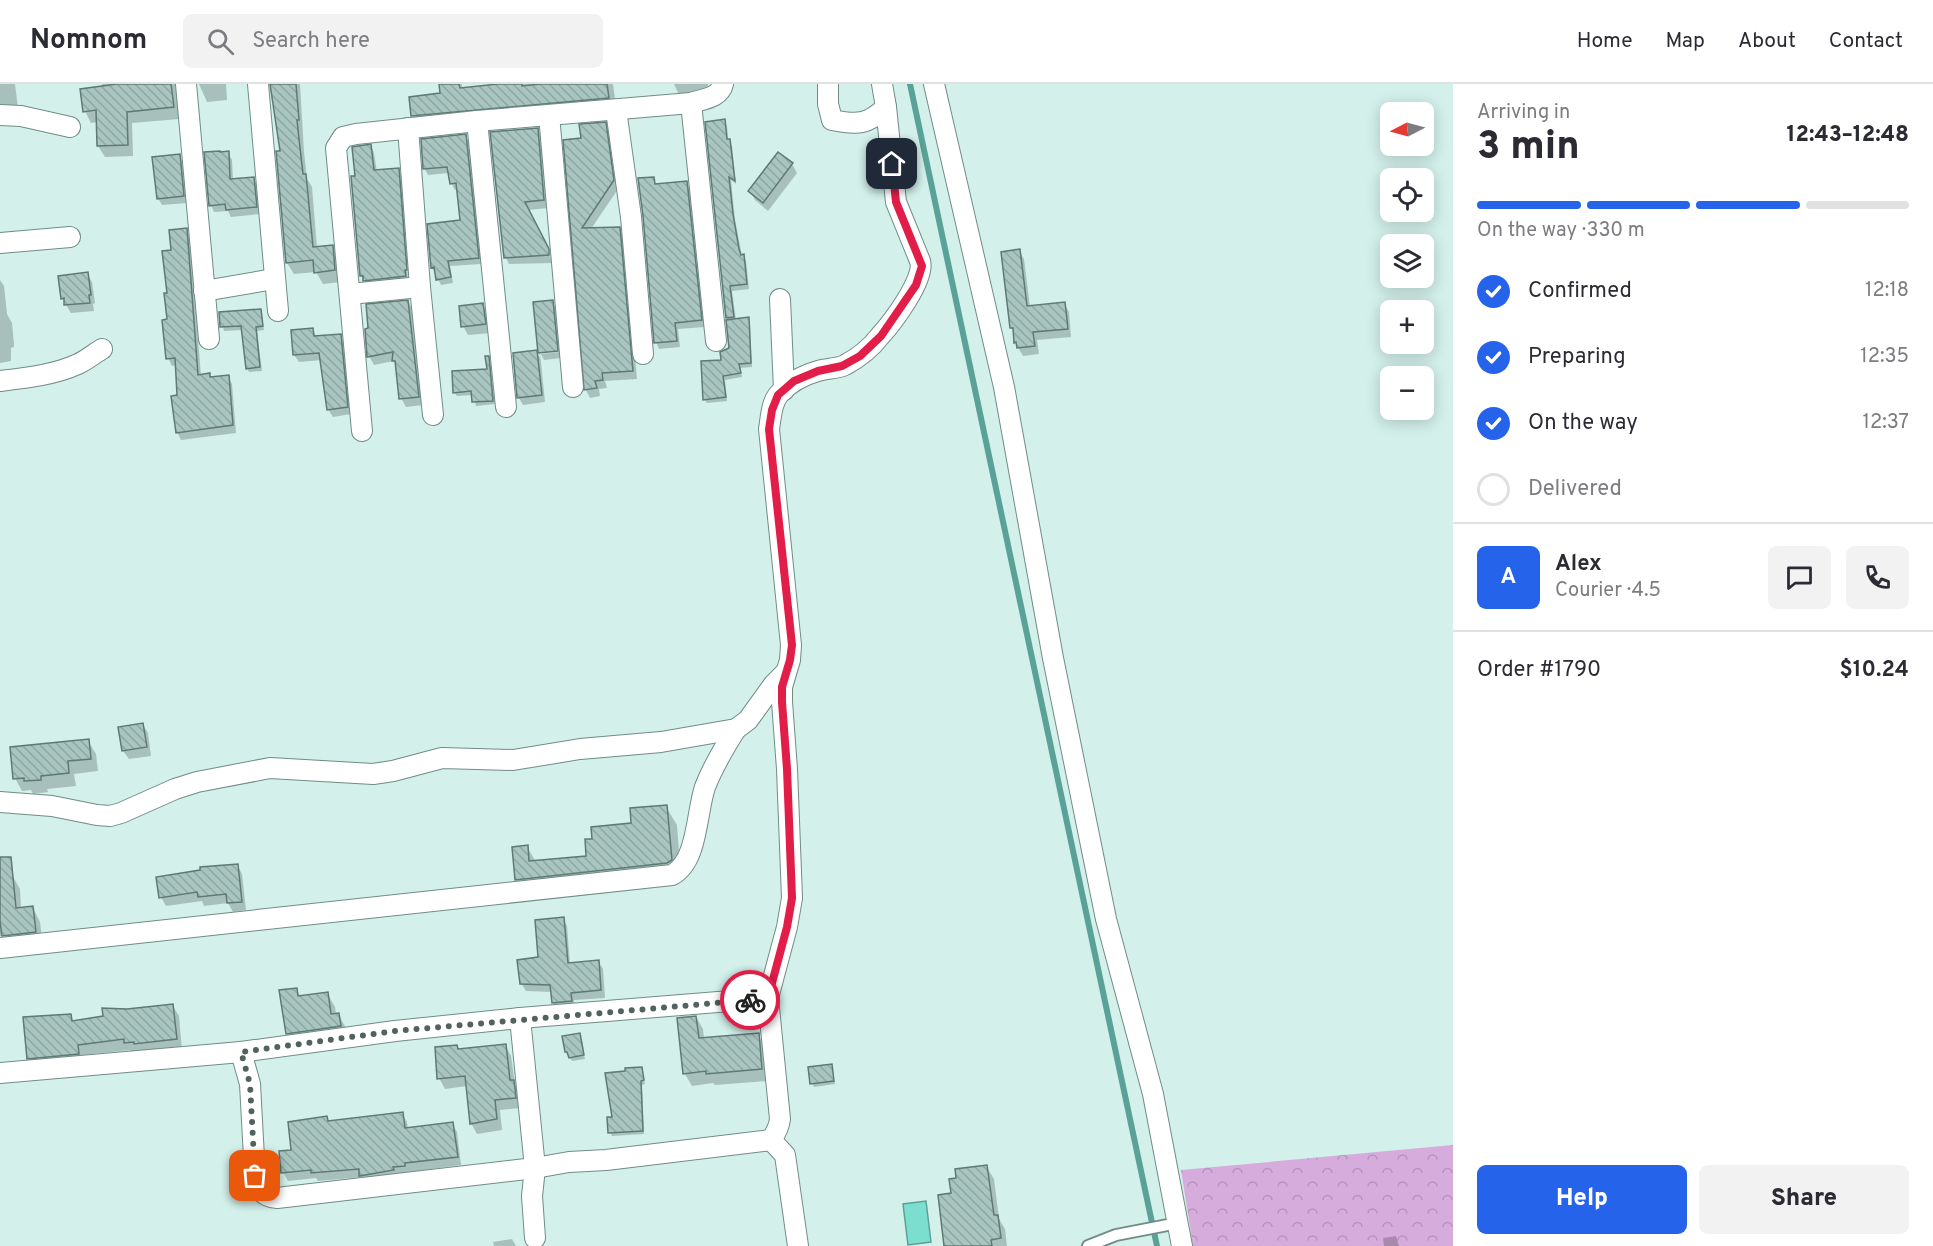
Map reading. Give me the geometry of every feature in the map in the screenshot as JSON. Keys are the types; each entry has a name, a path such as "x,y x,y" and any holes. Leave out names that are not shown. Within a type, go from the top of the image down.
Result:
{"street":[{"path":"186,84 209,339"},
{"path":"258,84 278,311"},
{"path":"362,431 336,148 338,142 349,135 408,128 691,103 716,95 722,89 723,84"},
{"path":"828,84 828,105 832,120 849,123 864,122 874,119 886,107"},
{"path":"771,1140 779,1127 780,1119 768,998 787,927 792,898 782,687 792,645 769,429 772,410 778,395 794,381 818,371 842,366 860,356 881,336 916,285 922,270 896,202 882,84"},
{"path":"934,84 1004,387 1053,658 1106,919 1153,1094 1172,1224 1182,1246"},
{"path":"691,103 716,341"},
{"path":"616,110 631,217 643,354"},
{"path":"0,115 21,116 70,127"},
{"path":"549,116 573,387"},
{"path":"477,121 506,407"},
{"path":"408,128 420,287 434,415"},
{"path":"0,243 69,237"},
{"path":"204,291 274,279"},
{"path":"350,294 420,287"},
{"path":"780,299 784,390"},
{"path":"0,381 57,371 79,363 102,349"},
{"path":"0,948 672,875 681,870 688,858 705,787 716,761 736,729 748,720 774,684 786,672"},
{"path":"0,802 52,806 110,816 197,782 270,768 373,774 442,758 513,760 580,749 661,742 736,729"},
{"path":"0,1073 241,1052 395,1031 520,1018 768,998"},
{"path":"520,1018 535,1168 532,1196 535,1238"},
{"path":"241,1052 250,1084 255,1176 262,1194 269,1197 278,1198 771,1140"},
{"path":"771,1140 785,1155 798,1246"}],"lane":[{"path":"1088,1246 1116,1235 1172,1224"}],"green space":[{"path":"1453,1145 1453,1246 1193,1246 1181,1170"}],"shaded area":[{"path":"926,1201 931,1242 908,1245 903,1204"}],"building":[{"path":"117,84 171,84 174,107 127,112 128,145 97,146 96,110 83,112 80,89"},
{"path":"270,84 296,84 299,120 297,120 303,174 306,174 313,247 333,245 335,270 314,273 313,260 286,263 276,151 280,151"},
{"path":"439,84 459,84 460,88 498,84 522,84 522,86 607,84 609,98 411,116 409,97 440,93"},
{"path":"725,119 735,181 729,177 733,214 739,249 741,255 744,254 747,284 730,286 734,317 726,318 705,122"},
{"path":"606,122 614,180 582,228 620,227 633,371 602,373 603,380 595,381 597,388 584,390 563,140 581,138 579,124"},
{"path":"538,128 544,200 525,202 549,249 549,255 504,258 490,132"},
{"path":"466,134 479,258 448,261 451,277 436,280 434,267 431,268 427,224 460,220 456,183 450,184 447,167 423,169 421,139"},
{"path":"371,144 374,170 399,168 407,270 405,270 406,276 363,281 363,276 360,276 351,176 355,176 352,147"},
{"path":"229,151 230,179 254,177 257,207 226,210 225,204 209,206 204,152"},
{"path":"778,152 793,163 763,203 748,191"},
{"path":"180,154 184,196 157,199 152,157"},
{"path":"654,177 655,184 687,181 702,320 675,323 677,341 654,343 638,178"},
{"path":"187,228 198,375 210,373 210,377 229,375 233,425 176,433 171,396 177,395 175,358 166,359 162,320 167,319 164,293 167,293 162,251 171,250 169,230"},
{"path":"1020,249 1027,306 1065,302 1068,329 1033,332 1035,346 1017,348 1016,342 1014,343 1013,328 1010,328 1001,252"},
{"path":"88,272 90,303 64,305 58,276"},
{"path":"408,300 419,397 399,399 395,361 392,361 393,352 367,357 366,304"},
{"path":"553,300 558,351 538,353 533,302"},
{"path":"483,303 486,324 461,327 459,306"},
{"path":"261,309 263,326 256,327 260,367 246,369 241,326 220,327 219,312"},
{"path":"749,317 751,363 739,364 741,373 723,376 726,397 703,400 701,361 721,360 720,352 729,348 726,320"},
{"path":"313,328 314,336 341,334 348,407 327,410 319,353 293,355 291,330"},
{"path":"537,350 542,395 517,398 513,353"},
{"path":"485,356 489,356 493,401 472,402 471,391 453,393 452,371 487,369"},
{"path":"143,723 147,747 122,751 118,727"},
{"path":"89,739 91,759 68,761 69,773 41,776 41,780 13,779 10,747"},
{"path":"667,805 672,860 667,863 515,880 512,847 528,845 529,861 586,856 585,839 592,839 591,827 631,823 630,808"},
{"path":"0,857 11,857 16,908 33,906 36,932 2,936"},
{"path":"238,864 242,902 227,903 226,894 198,897 197,892 159,898 156,877 200,870 200,867"},
{"path":"564,917 568,963 599,960 601,990 571,993 572,1001 552,1003 550,985 520,984 517,960 538,957 535,920"},
{"path":"297,988 298,996 328,992 331,1014 339,1013 341,1026 286,1034 279,990"},
{"path":"173,1004 177,1039 134,1044 134,1042 124,1043 124,1039 78,1045 79,1054 27,1059 23,1017 71,1014 72,1021 103,1016 102,1008 127,1009"},
{"path":"696,1016 699,1038 759,1033 762,1069 683,1074 677,1018"},
{"path":"580,1033 584,1055 569,1058 565,1052 562,1036"},
{"path":"506,1044 510,1080 514,1080 516,1098 495,1100 497,1119 470,1124 465,1076 437,1079 435,1047 457,1045 458,1049"},
{"path":"832,1064 834,1081 810,1084 808,1067"},
{"path":"642,1067 643,1131 608,1133 607,1117 612,1117 605,1073"},
{"path":"403,1112 405,1128 453,1122 458,1157 405,1163 405,1166 393,1167 394,1170 359,1176 359,1169 281,1173 279,1151 291,1150 288,1122 327,1116 328,1121"},
{"path":"987,1165 994,1215 998,1215 1001,1238 991,1240 992,1246 944,1246 938,1195 951,1193 949,1179 956,1178 955,1169"}],"waterway":[{"path":"910,84 1157,1246"}],"way so far":[{"path":"255,1176 249,1075 241,1052 395,1031 520,1018 750,1000"}],"route":[{"path":"750,1000 768,998 791,911 792,898 782,702 782,687 792,645 769,429 772,410 778,395 794,381 818,371 842,366 860,356 881,336 916,285 922,266 896,202 892,164"}]}
